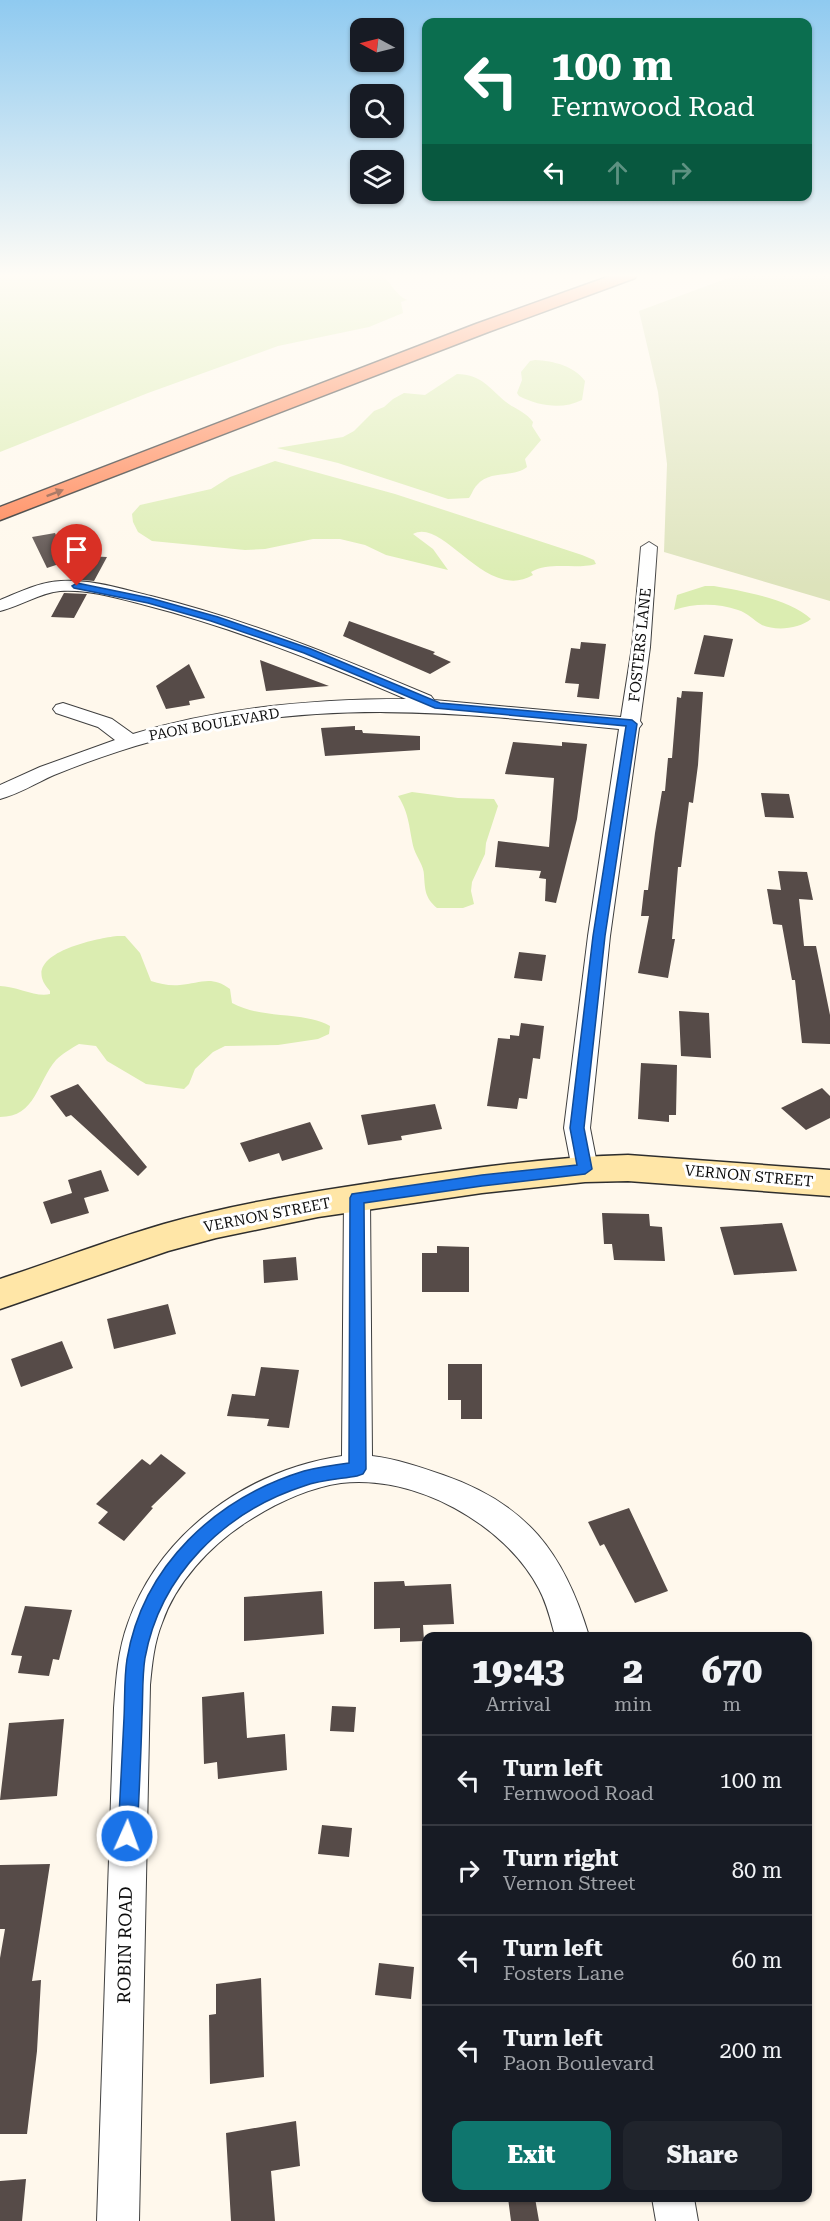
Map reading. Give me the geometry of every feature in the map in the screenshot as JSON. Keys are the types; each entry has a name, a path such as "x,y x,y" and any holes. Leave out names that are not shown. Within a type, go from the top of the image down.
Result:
{"highway":[{"path":"0,514 351,379"}],"main road":[{"name":"VERNON STREET","path":"0,1294 195,1230 267,1213 482,1180 585,1169 642,1168 830,1183"}],"street":[{"name":"FOSTERS LANE","path":"585,1169 577,1128 599,936 632,724 649,547"},
{"name":"PAON BOULEVARD","path":"0,606 39,590 59,586 77,586 123,594 186,610 297,648 439,706"},
{"name":"PAON BOULEVARD","path":"0,793 46,772 129,741 215,722 297,710 361,705 439,706 632,724"},
{"path":"63,709 101,721 129,741"},
{"path":"357,1198 357,1469"},
{"name":"ROBIN ROAD","path":"118,2221 133,1697 136,1660 144,1624 168,1577 185,1553 213,1526 244,1504 276,1489 324,1473 357,1469 392,1473 424,1481 464,1497 499,1518 526,1540 552,1577 571,1632"},
{"path":"674,2202 676,2221"}],"green space":[{"path":"0,379 188,379 148,393 0,452"},
{"path":"450,379 479,379 533,422 532,426 541,440 525,459 527,467 482,480 469,498 448,499 338,463 277,448 343,437 354,431 374,411 404,393 425,395"},
{"path":"583,379 585,381 582,400 559,406 534,402 517,393 522,380"},
{"path":"655,379 830,379 830,601 664,552 667,464"},
{"path":"275,461 395,494 582,555 594,560 596,564 547,567 531,572 533,575 516,581 499,578 483,570 438,537 425,532 413,534 433,549 448,570 386,555 365,545 340,539 313,539 265,549 245,550 152,541 138,532 133,522 132,514 140,505 211,489 230,477"},
{"path":"705,586 751,593 778,601 802,612 811,619 794,627 774,628 762,625 742,611 722,606 698,605 674,610 677,595"},
{"path":"412,792 458,798 494,799 498,806 486,843 485,854 472,882 471,891 474,904 463,908 437,908 428,897 423,868 414,849 405,809 398,796"},
{"path":"125,936 140,953 151,981 172,985 217,982 230,989 232,1003 257,1012 320,1021 330,1026 329,1034 318,1039 278,1045 225,1046 213,1052 195,1069 189,1084 184,1089 146,1084 107,1061 96,1046 79,1044 56,1060 29,1105 12,1115 0,1117 0,986 50,994 42,978 43,968 50,959 76,945"}],"building":[{"path":"55,533 68,561 47,568 32,537"},
{"path":"85,556 107,557 94,581 72,579"},
{"path":"64,593 87,594 74,618 51,617"},
{"path":"349,621 435,652 433,654 451,662 430,674 343,636"},
{"path":"704,635 733,639 724,677 694,674"},
{"path":"581,642 606,644 599,699 577,697 579,684 565,683 571,648 580,649"},
{"path":"260,660 329,686 266,691"},
{"path":"189,664 205,698 189,701 190,705 166,709 156,686"},
{"path":"682,691 703,692 698,765 693,803 689,802 681,867 678,867 672,939 675,939 668,978 638,973 649,916 641,916 644,890 648,890 662,791 665,791 668,758 672,758 677,697 681,698"},
{"path":"355,726 355,730 362,730 363,733 420,736 420,750 325,756 321,728"},
{"path":"513,742 562,746 562,742 587,744 577,819 556,903 545,901 546,879 539,878 541,871 495,867 498,841 549,847 554,778 505,774"},
{"path":"761,793 789,794 794,818 765,817"},
{"path":"778,871 807,872 813,900 799,899 804,946 816,946 830,1015 830,1044 802,1043 795,980 792,980 782,925 773,924 767,889 781,890"},
{"path":"519,952 546,955 542,981 514,978"},
{"path":"679,1011 709,1013 711,1058 681,1056"},
{"path":"521,1023 544,1026 540,1059 533,1058 527,1099 519,1098 517,1109 487,1106 498,1038 510,1039 510,1035 519,1036"},
{"path":"641,1063 677,1065 676,1115 669,1115 669,1122 638,1119"},
{"path":"78,1084 147,1167 138,1176 71,1115 66,1117 50,1096"},
{"path":"822,1088 830,1096 830,1118 806,1130 781,1108"},
{"path":"435,1104 442,1129 401,1136 402,1140 368,1145 361,1115"},
{"path":"310,1122 323,1149 282,1161 279,1153 249,1162 240,1143"},
{"path":"101,1170 109,1191 84,1198 89,1213 51,1224 43,1202 72,1193 68,1180"},
{"path":"602,1213 649,1214 650,1226 662,1227 665,1261 614,1260 612,1244 604,1244"},
{"path":"782,1223 797,1271 734,1275 720,1227"},
{"path":"437,1246 469,1247 469,1292 422,1292 422,1253 437,1253"},
{"path":"296,1257 298,1280 264,1283 263,1260"},
{"path":"168,1304 176,1334 114,1349 107,1319"},
{"path":"62,1341 73,1368 21,1387 11,1359"},
{"path":"448,1364 482,1364 482,1419 461,1419 461,1400 448,1400"},
{"path":"261,1367 299,1370 289,1428 267,1426 269,1419 227,1416 232,1394 255,1396"},
{"path":"161,1454 186,1473 151,1507 153,1508 124,1541 98,1523 108,1512 96,1504 142,1459 150,1465"},
{"path":"629,1508 668,1591 635,1603 604,1544 600,1546 588,1522"},
{"path":"404,1581 405,1586 451,1584 454,1624 423,1625 422,1641 400,1642 400,1628 374,1629 374,1582"},
{"path":"322,1591 324,1634 244,1641 244,1597"},
{"path":"25,1606 72,1610 59,1660 53,1659 49,1676 18,1673 22,1656 11,1655"},
{"path":"244,1692 247,1738 285,1734 287,1770 218,1779 217,1762 204,1764 202,1697"},
{"path":"332,1706 356,1707 354,1732 330,1731"},
{"path":"64,1719 57,1796 0,1800 9,1723"},
{"path":"322,1825 352,1828 349,1857 318,1854"},
{"path":"50,1864 32,1981 41,1980 37,2051 27,2134 0,2134 0,1958 5,1929 0,1929 0,1865"},
{"path":"379,1963 414,1967 411,1999 375,1995"},
{"path":"261,1978 264,2077 210,2084 209,2015 216,2014 216,1984"},
{"path":"296,2121 300,2166 271,2171 275,2221 231,2221 226,2133"},
{"path":"26,2179 22,2221 0,2221 0,2181"},
{"path":"509,2202 536,2202 539,2221 511,2221"}],"route":[{"path":"77,586 150,600 214,619 308,651 439,706 632,724 604,898 577,1128 585,1169 482,1180 357,1198 357,1469 333,1471 306,1478 244,1504 213,1526 185,1553 162,1586 144,1624 136,1660 127,1836"}]}
